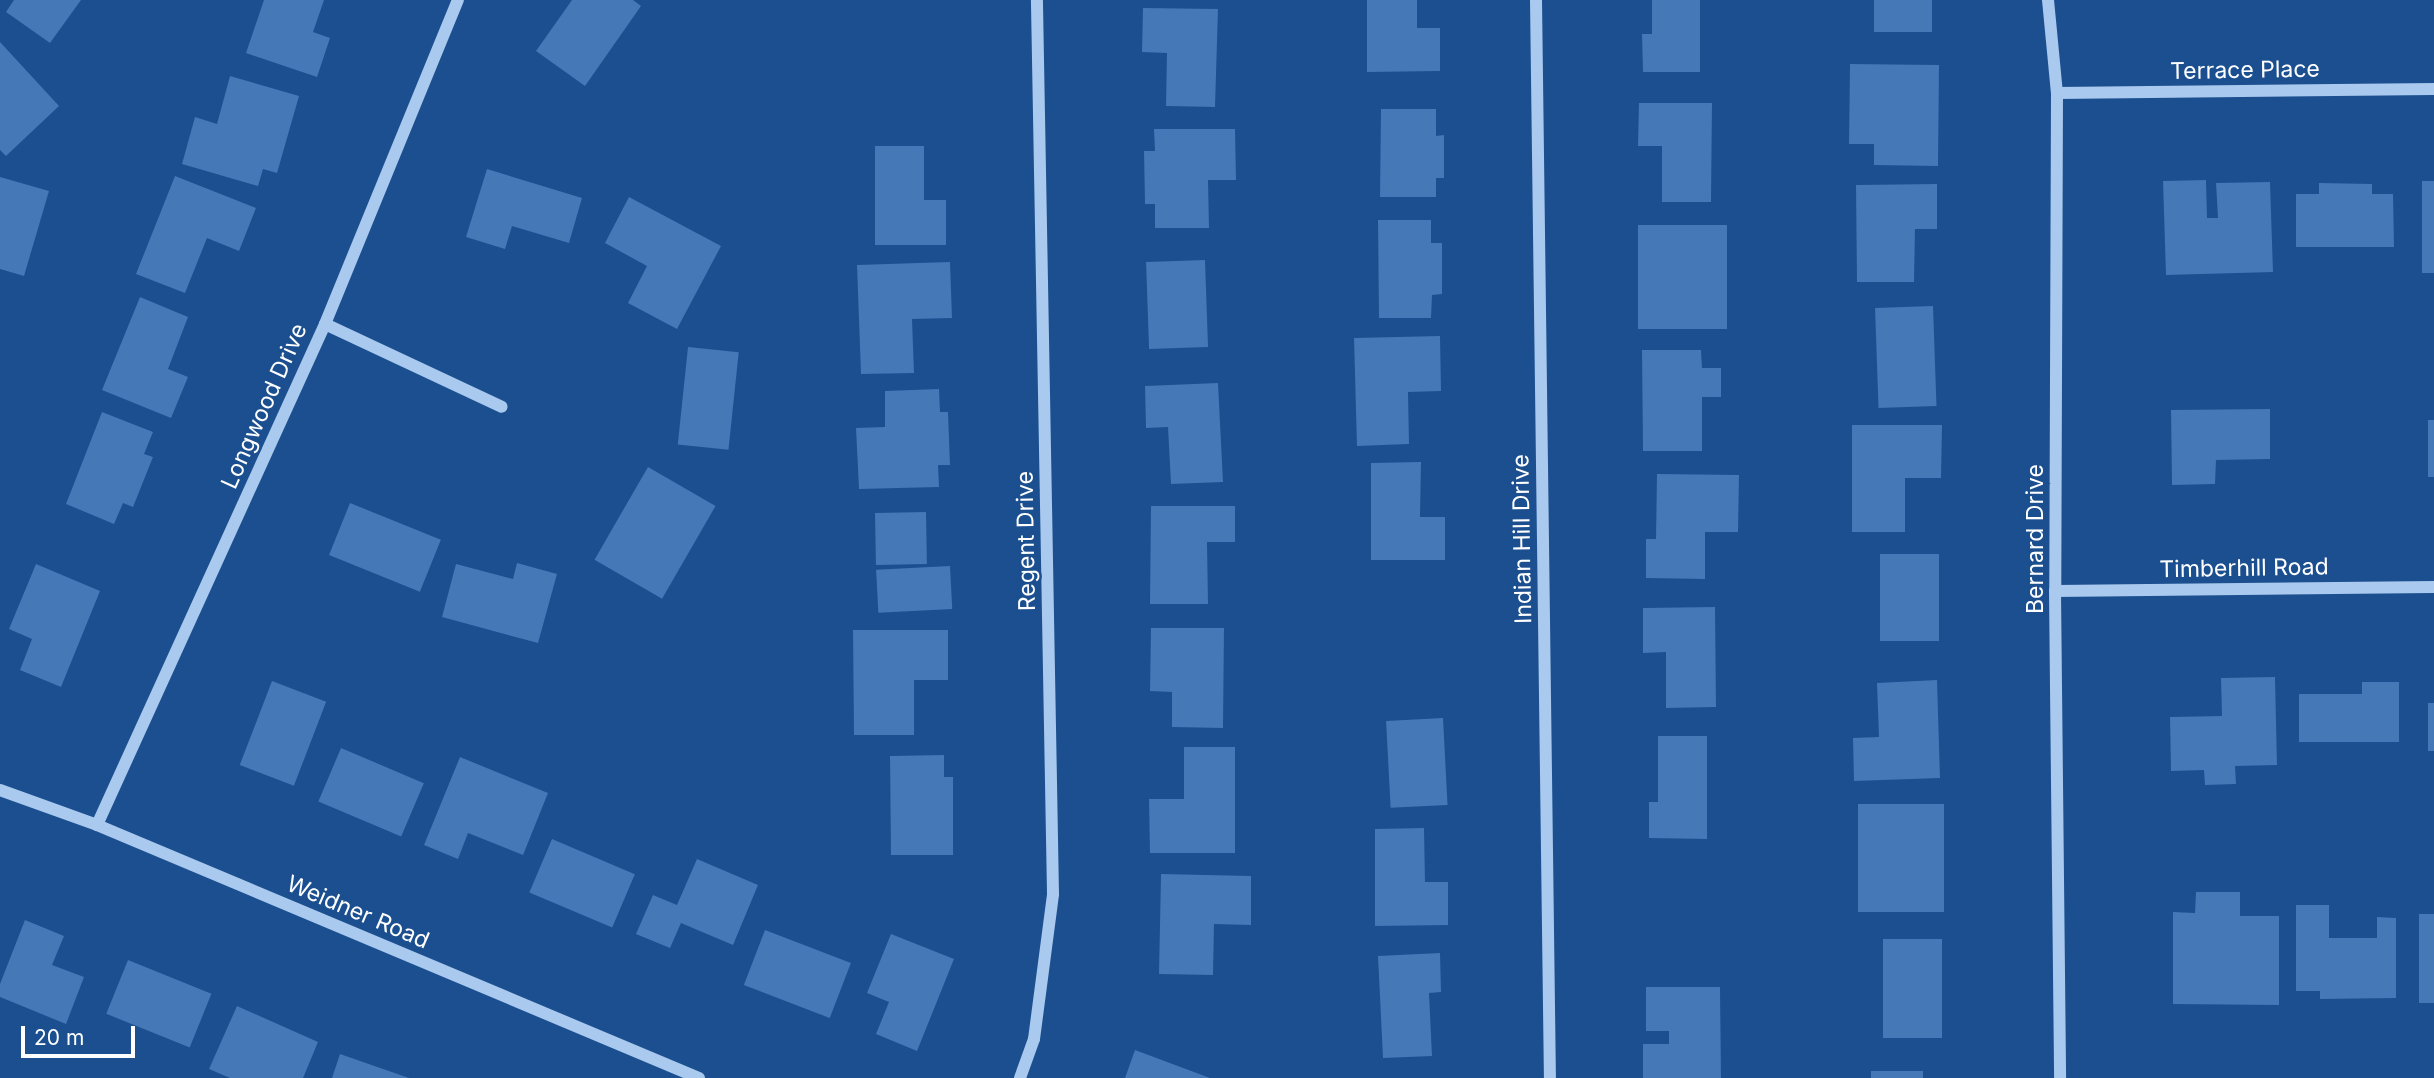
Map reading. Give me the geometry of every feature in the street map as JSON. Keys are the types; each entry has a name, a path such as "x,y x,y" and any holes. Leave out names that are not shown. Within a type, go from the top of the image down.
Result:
{"street":[{"name":"Longwood Drive","path":"97,825 325,324 457,0"},
{"name":"Regent Drive","path":"1020,1078 1034,1039 1053,894 1037,0"},
{"name":"Indian Hill Drive","path":"1536,0 1550,1078"},
{"name":"Bernard Drive","path":"2048,0 2057,93 2055,591 2060,1078"},
{"name":"Terrace Place","path":"2057,93 2434,89"},
{"path":"325,324 502,407"},
{"name":"Timberhill Road","path":"2055,591 2434,587"},
{"name":"Weidner Road","path":"0,790 97,825 699,1078"}],"building":[{"path":"14,0 81,0 50,43 6,12"},
{"path":"264,0 324,0 313,32 330,38 317,77 246,53"},
{"path":"572,0 633,0 641,6 585,86 536,51"},
{"path":"1367,0 1417,0 1417,28 1440,28 1440,71 1367,72"},
{"path":"1652,0 1700,0 1700,72 1643,72 1642,34 1652,34"},
{"path":"1874,0 1932,0 1932,32 1874,32"},
{"path":"1143,8 1218,9 1215,107 1166,106 1167,53 1142,52"},
{"path":"0,42 59,106 6,156 0,150"},
{"path":"1850,64 1939,65 1938,166 1874,165 1874,144 1849,144"},
{"path":"230,76 299,96 277,173 263,169 258,186 182,164 195,117 217,124"},
{"path":"1639,103 1712,103 1711,202 1662,202 1662,146 1638,146"},
{"path":"1381,109 1436,109 1436,136 1444,135 1444,178 1436,178 1436,197 1380,197"},
{"path":"1154,129 1235,129 1236,180 1208,180 1209,228 1155,228 1155,204 1145,204 1144,151 1155,151"},
{"path":"875,146 924,146 924,200 946,200 946,245 875,245"},
{"path":"487,169 582,198 569,243 512,226 505,249 466,237"},
{"path":"175,176 256,208 239,251 207,238 185,293 136,274"},
{"path":"0,177 49,191 24,276 0,269"},
{"path":"2206,180 2207,218 2218,218 2216,183 2270,182 2273,272 2166,275 2163,181"},
{"path":"2422,181 2434,181 2434,273 2422,273"},
{"path":"2319,183 2372,184 2372,194 2393,194 2394,247 2296,247 2296,194 2319,194"},
{"path":"1937,184 1937,229 1915,229 1914,282 1857,282 1856,185"},
{"path":"629,197 721,246 677,329 628,303 647,266 605,243"},
{"path":"1378,220 1431,220 1431,243 1442,243 1442,294 1432,295 1431,318 1379,318"},
{"path":"1638,225 1727,225 1727,329 1638,329"},
{"path":"1205,260 1208,347 1149,349 1146,262"},
{"path":"950,262 952,318 912,319 914,373 861,374 857,265"},
{"path":"140,297 188,317 168,369 188,377 171,418 102,390"},
{"path":"1933,306 1936,406 1879,408 1875,308"},
{"path":"1440,336 1441,391 1408,392 1409,444 1357,446 1354,338"},
{"path":"688,347 739,352 728,450 678,444"},
{"path":"1642,350 1701,350 1702,368 1721,368 1721,397 1702,397 1702,451 1643,451"},
{"path":"1218,383 1223,482 1171,484 1168,427 1146,428 1145,386"},
{"path":"939,389 940,412 948,412 950,465 938,465 939,487 859,489 856,428 885,427 885,391"},
{"path":"2270,409 2270,459 2216,460 2215,484 2172,485 2171,410"},
{"path":"102,412 153,432 144,454 153,457 133,507 123,503 114,524 66,504"},
{"path":"2428,420 2434,420 2434,477 2428,477"},
{"path":"1852,425 1942,425 1941,478 1905,478 1905,532 1852,532"},
{"path":"1421,462 1420,517 1445,517 1445,560 1371,560 1371,463"},
{"path":"648,467 716,506 662,599 594,560"},
{"path":"1657,474 1739,475 1738,532 1705,532 1705,579 1646,578 1646,539 1656,539"},
{"path":"350,503 441,540 420,592 329,555"},
{"path":"1151,506 1235,506 1235,542 1207,542 1208,604 1150,604"},
{"path":"926,512 927,564 876,565 875,513"},
{"path":"1880,554 1939,554 1939,641 1880,641"},
{"path":"517,563 557,574 538,643 442,617 456,564 513,579"},
{"path":"36,564 100,591 61,687 20,670 32,639 9,629"},
{"path":"950,566 952,609 878,613 876,570"},
{"path":"1715,607 1716,707 1666,708 1666,652 1643,653 1643,608"},
{"path":"1151,628 1224,628 1223,728 1172,727 1172,692 1150,691"},
{"path":"853,630 948,630 948,680 914,680 914,735 854,735"},
{"path":"2275,677 2277,765 2235,766 2236,784 2205,785 2204,770 2171,771 2170,717 2222,716 2221,678"},
{"path":"1937,680 1940,778 1854,781 1853,738 1879,737 1877,683"},
{"path":"272,681 326,702 294,786 240,765"},
{"path":"2362,682 2399,682 2399,742 2299,742 2299,694 2362,694"},
{"path":"2428,703 2434,703 2434,751 2428,751"},
{"path":"1443,718 1448,805 1391,808 1386,721"},
{"path":"1658,736 1707,736 1707,839 1649,838 1649,802 1658,802"},
{"path":"1184,747 1235,747 1235,853 1150,853 1149,799 1184,799"},
{"path":"341,748 424,783 401,837 318,801"},
{"path":"944,755 944,777 953,777 953,855 891,855 890,756"},
{"path":"460,757 548,793 523,855 468,833 458,859 424,845"},
{"path":"1858,804 1944,804 1944,912 1858,912"},
{"path":"1424,828 1425,882 1448,882 1448,925 1375,926 1375,829"},
{"path":"552,839 635,874 612,928 529,892"},
{"path":"697,859 758,885 733,945 681,923 670,948 636,934 653,895 677,905"},
{"path":"1161,874 1251,876 1251,925 1214,924 1213,975 1159,974"},
{"path":"2196,892 2240,892 2240,916 2279,916 2279,1005 2173,1004 2173,912 2195,913"},
{"path":"2296,905 2329,905 2329,938 2377,938 2377,917 2396,918 2396,998 2320,999 2320,991 2296,991"},
{"path":"2419,914 2434,914 2434,1003 2419,1003"},
{"path":"25,920 64,936 52,965 84,977 66,1024 0,997 0,984"},
{"path":"765,930 851,963 830,1018 744,985"},
{"path":"891,934 954,959 917,1051 876,1034 889,1002 867,993"},
{"path":"1883,939 1942,939 1942,1038 1883,1038"},
{"path":"1440,953 1441,992 1429,993 1432,1056 1383,1058 1378,956"},
{"path":"128,960 211,994 190,1047 106,1014"},
{"path":"1646,987 1720,987 1721,1078 1643,1078 1643,1044 1669,1044 1669,1031 1646,1031"},
{"path":"237,1006 318,1042 303,1078 230,1078 209,1069"},
{"path":"1135,1050 1210,1078 1125,1078"},
{"path":"340,1054 409,1078 332,1078"},
{"path":"1871,1071 1923,1071 1923,1078 1871,1078"}]}
